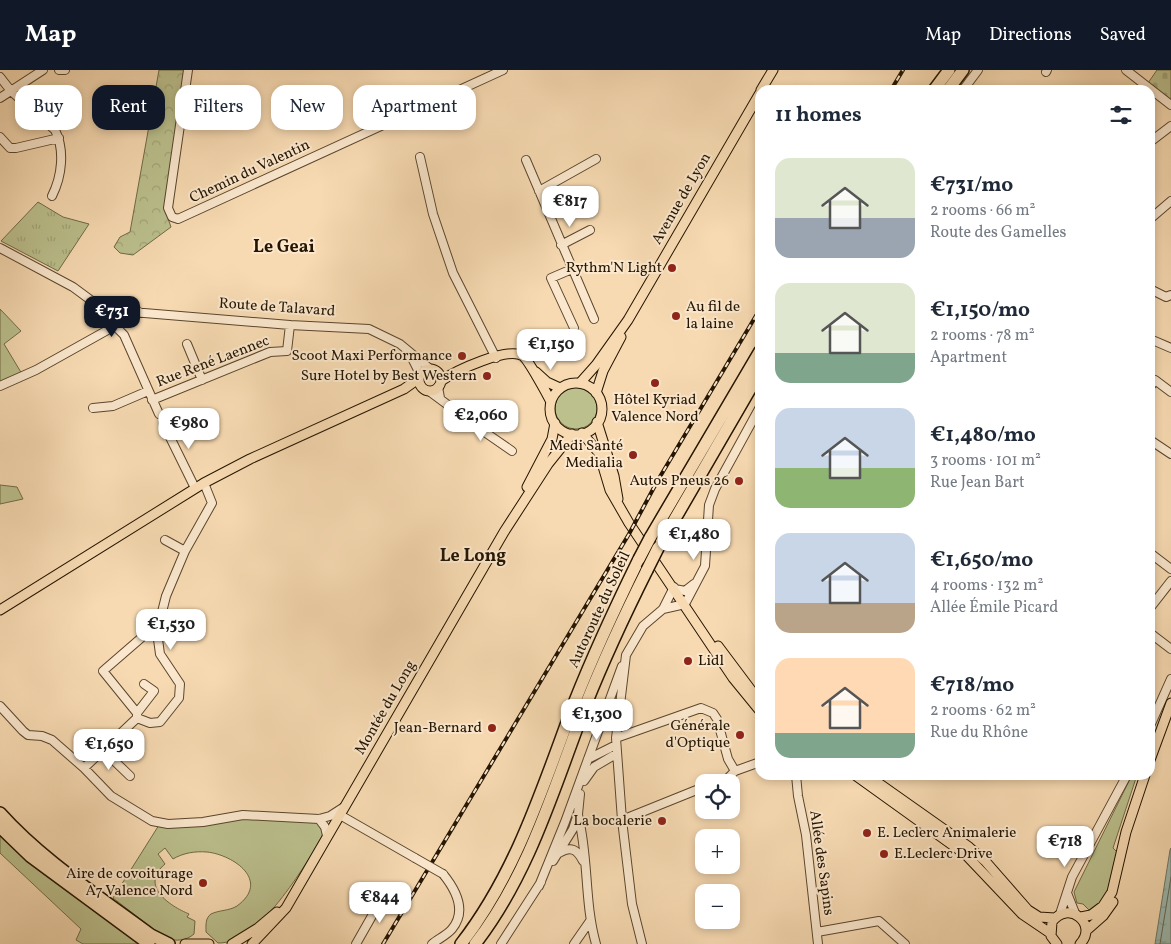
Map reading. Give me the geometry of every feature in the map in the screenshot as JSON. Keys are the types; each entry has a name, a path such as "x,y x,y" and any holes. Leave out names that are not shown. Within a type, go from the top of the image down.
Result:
{"highway":[{"path":"938,85 949,70"},
{"path":"952,85 963,70"},
{"name":"Autoroute du Soleil","path":"461,944 497,889 522,843 584,681 639,559 755,360"},
{"name":"Autoroute du Soleil","path":"474,944 507,895 532,848 586,704 647,570 755,381"},
{"path":"0,812 28,842 55,864 151,935 169,944"},
{"path":"0,827 42,865 150,944"}],"main road":[{"name":"Avenue de Lyon","path":"764,85 773,70"},
{"name":"Avenue de Lyon","path":"596,393 599,380 628,320 755,101"},
{"name":"Avenue de Lyon","path":"580,383 596,365 628,320"},
{"path":"0,610 52,580 204,483 250,459 404,389 419,376 433,370 459,370 510,354 520,355 546,382 560,388"},
{"path":"532,368 551,402"},
{"path":"433,370 440,384"},
{"path":"404,389 425,390 440,384 459,370"},
{"path":"419,376 425,390"},
{"path":"573,383 580,383 596,393 602,408 597,422 591,430 582,434 572,434 559,428 555,423 550,413 551,402 560,388 573,383"},
{"path":"597,422 614,476 619,506"},
{"name":"Montée du Long","path":"504,532 547,448 555,423"},
{"name":"Montée du Long","path":"252,944 280,917 504,532 548,464 572,434"},
{"path":"582,434 599,453 610,490 619,506 733,678 755,705"},
{"path":"685,604 755,695"},
{"path":"1155,746 1171,703"},
{"path":"861,780 973,860 1022,914 1050,933 1057,944"},
{"path":"874,780 974,851 1028,910 1039,917 1091,915 1103,906 1112,892 1126,832 1143,780"},
{"path":"1080,944 1086,930 1103,916 1117,894 1136,802"},
{"name":"Montée du Long","path":"232,944 258,928 291,898"},
{"path":"1078,915 1086,930"},
{"path":"1050,933 1058,916"},
{"path":"186,944 200,942 209,944"}],"street":[{"path":"0,98 43,70"},
{"path":"59,70 65,70"},
{"name":"Chemin du Valentin","path":"188,70 168,208 172,217 178,219 503,70"},
{"path":"968,85 978,70"},
{"path":"1126,70 1145,85"},
{"path":"0,77 10,91 43,117 55,130 59,138 59,181 52,196"},
{"path":"1155,93 1171,105"},
{"path":"1155,138 1171,126"},
{"path":"0,137 10,148 59,138"},
{"path":"420,157 433,214 453,271 496,358"},
{"path":"539,192 596,159"},
{"path":"526,160 594,319"},
{"path":"1155,214 1171,200"},
{"path":"561,245 590,230"},
{"path":"0,248 67,283 96,304 106,319 119,324"},
{"path":"572,269 551,278 574,328"},
{"path":"1155,291 1168,296"},
{"name":"Route de Talavard","path":"96,304 116,310 290,325 369,329 393,339 433,370"},
{"path":"101,335 106,319 116,310 119,324 159,414"},
{"path":"0,386 36,370 139,312"},
{"name":"Rue René Laennec","path":"152,400 270,352 287,351 290,325"},
{"path":"1155,341 1171,348"},
{"path":"187,344 202,380"},
{"path":"408,350 419,376"},
{"path":"1155,380 1171,392"},
{"path":"440,384 440,398"},
{"path":"425,390 440,398 452,408 464,412 486,433 512,450"},
{"path":"93,408 113,406 148,391"},
{"path":"663,609 685,604 705,566 710,504 715,489 755,416"},
{"path":"164,423 195,488"},
{"path":"1155,443 1171,454"},
{"path":"157,632 148,632 103,671 137,716 150,723 160,722 179,698 180,684 160,654 157,632 166,596 186,551 212,503 204,483"},
{"path":"165,540 186,551"},
{"path":"1155,557 1171,569"},
{"path":"1155,602 1171,581"},
{"path":"539,886 566,822 626,655 643,626 663,609 674,588 685,591 695,584"},
{"path":"1155,637 1171,649"},
{"path":"626,655 616,754 632,904 642,944"},
{"path":"1155,711 1171,679"},
{"path":"84,768 137,716 154,691 144,684"},
{"path":"0,706 28,735 42,736 52,740 84,768 111,796 152,821 168,824 203,822 243,815 319,819 338,812 345,805"},
{"path":"588,758 616,741 701,708 713,713 717,718 728,758 735,771"},
{"path":"103,750 130,776"},
{"path":"596,944 590,921 584,844 578,814 578,799 588,773 616,754"},
{"path":"600,764 617,768"},
{"path":"732,774 735,771 755,764"},
{"name":"Allée des Sapins","path":"796,780 806,835 818,944"},
{"path":"797,785 800,780"},
{"path":"1058,916 1067,892 1123,780"},
{"path":"622,820 695,791"},
{"path":"501,944 568,839 578,814"},
{"path":"340,815 444,874 458,896 460,914 452,929 432,944"},
{"path":"319,819 325,827 327,836"},
{"path":"566,822 568,839 586,866"},
{"path":"556,845 568,839 577,840 584,844"},
{"path":"558,854 570,848 574,849"},
{"path":"1067,892 1078,915"},
{"path":"356,944 385,893"},
{"path":"574,944 590,921"},
{"path":"817,932 879,921 905,944"}],"green space":[{"path":"159,70 187,70 185,85 175,85 175,130 178,130 165,210 171,227 133,255 120,253 114,247 120,237 130,232 148,130 165,130 165,85 156,85"},
{"path":"1157,70 1171,70 1171,100 1155,88 1155,85 1148,83"},
{"path":"38,202 63,217 89,224 58,271 1,241"},
{"path":"0,309 21,331 4,344 22,374 0,383"},
{"path":"576,387 591,393 597,408 591,423 576,429 561,423 555,408 561,393"},
{"path":"0,485 17,487 23,499 0,504"},
{"path":"1130,780 1135,780 1113,848 1118,853 1107,893 1091,912 1083,904 1077,903 1074,892"},
{"path":"242,818 317,822 324,835 279,901 249,931 234,940 218,943 206,932 206,922 209,916 237,906 247,897 250,887 250,879 245,871 228,858 217,854 194,852 173,859 165,848 158,854 165,864 158,872 155,880 156,887 166,900 189,914 187,917 195,921 194,934 188,938 166,939 113,898 159,825"},
{"path":"0,836 38,870 139,944 83,944 76,940 81,929 0,853"}],"water":[{"path":"1171,848 1171,944 1155,944 1170,850"}],"railway":[{"path":"894,85 903,70"},
{"path":"383,944 629,534 658,480 755,317"}],"place":[{"name":"Rythm'N Light","path":"672,268"},
{"name":"Au fil de la laine","path":"676,316"},
{"name":"Scoot Maxi Performance","path":"462,356"},
{"name":"Sure Hotel by Best Western","path":"487,376"},
{"name":"Hôtel Kyriad Valence Nord","path":"655,383"},
{"name":"Medi Santé Medialia","path":"633,455"},
{"name":"Autos Pneus 26","path":"739,481"},
{"name":"Lidl","path":"688,661"},
{"name":"Jean-Bernard","path":"492,728"},
{"name":"Générale d'Optique","path":"740,735"},
{"name":"La bocalerie","path":"662,821"},
{"name":"E. Leclerc Animalerie","path":"867,833"},
{"name":"E.Leclerc Drive","path":"884,854"},
{"name":"Aire de covoiturage A7 Valence Nord","path":"203,883"}],"district":[{"name":"Le Geai","path":"284,247"},
{"name":"Le Long","path":"473,556"}]}
